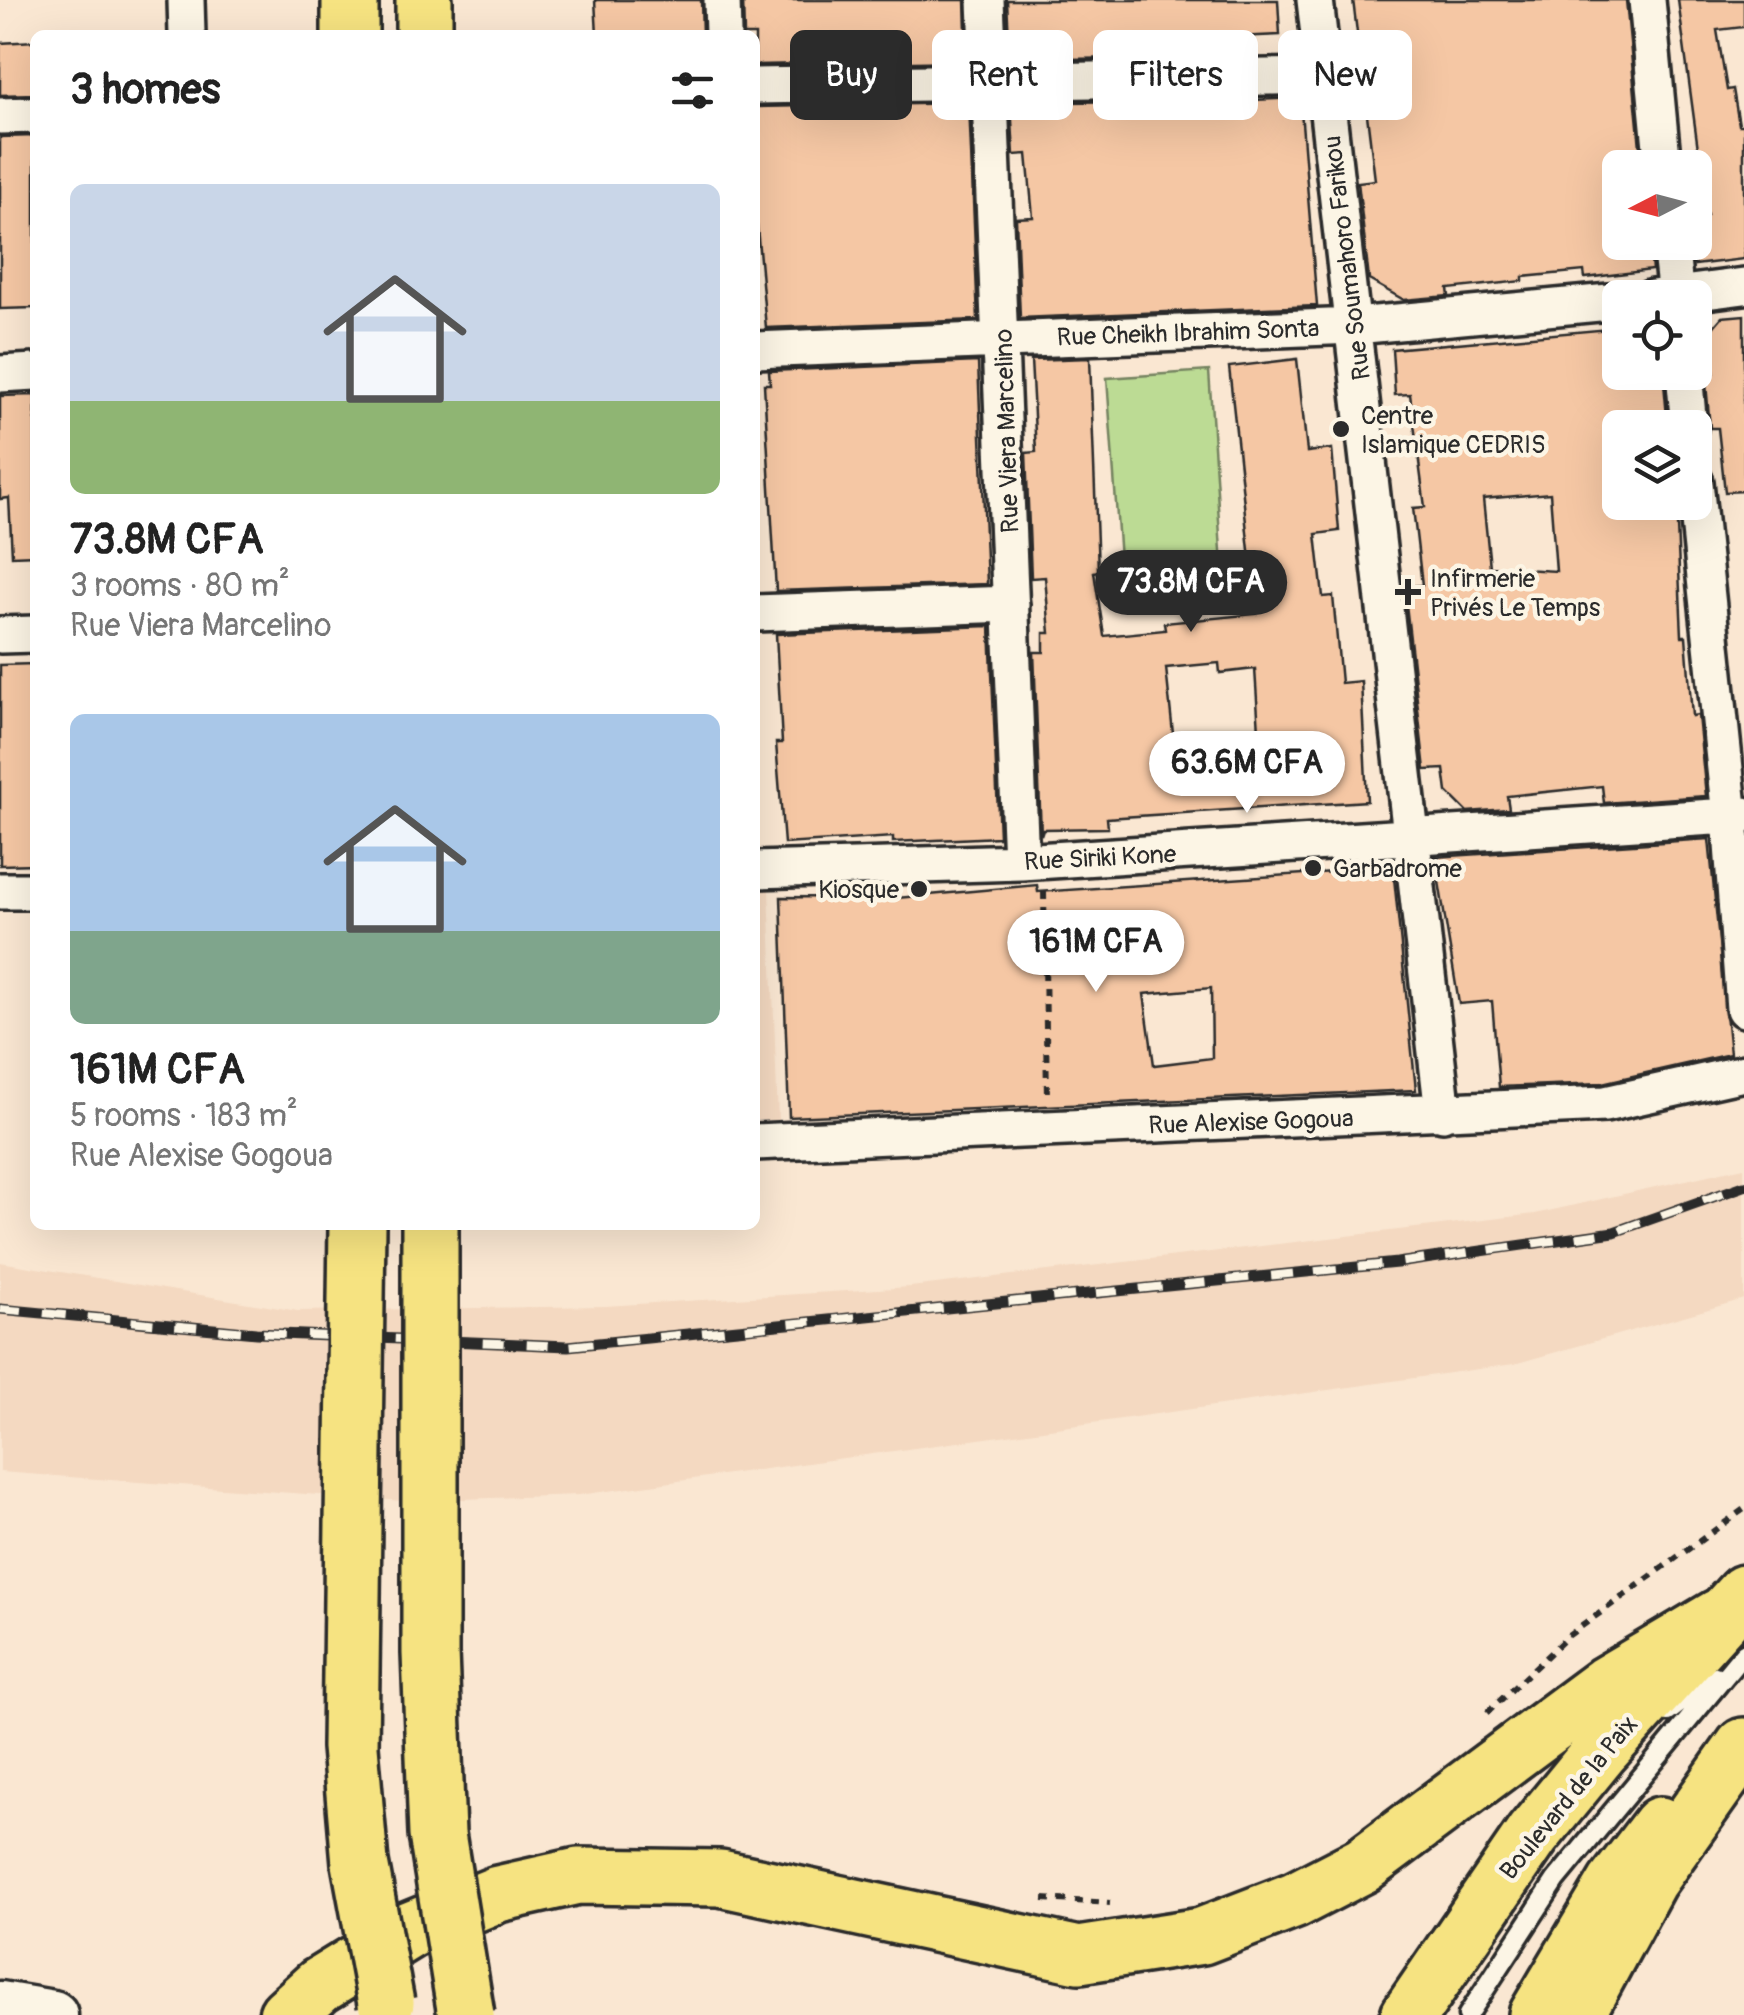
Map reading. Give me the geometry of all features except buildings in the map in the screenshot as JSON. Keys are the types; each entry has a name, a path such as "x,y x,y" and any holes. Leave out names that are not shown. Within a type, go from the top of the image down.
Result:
{"main road":[{"path":"350,0 350,30"},
{"path":"424,0 424,30"},
{"path":"357,1230 350,1747 360,1863 390,2015"},
{"path":"430,1230 430,1653 437,1834 466,2015"},
{"path":"287,2015 318,1986 410,1930 498,1894 578,1876 720,1878 1079,1955 1202,1936 1296,1900 1363,1865 1606,1684 1738,1630"},
{"name":"Boulevard de la Paix","path":"1422,2008 1571,1787 1738,1630"},
{"path":"1548,2010 1616,1884 1690,1784 1744,1730"},
{"path":"1548,2010 1650,1880 1744,1746"},
{"path":"0,2006 53,2015"}],"street":[{"path":"186,0 188,30"},
{"path":"722,0 723,30"},
{"name":"Rue Viera Marcelino","path":"986,0 988,30"},
{"name":"Rue Soumahoro Farikou","path":"1314,0 1318,30"},
{"path":"1646,0 1661,150"},
{"path":"1073,78 1278,76"},
{"path":"760,86 932,81"},
{"path":"0,116 30,115"},
{"name":"Rue Viera Marcelino","path":"992,120 1011,604 1032,862"},
{"name":"Rue Soumahoro Farikou","path":"1329,120 1443,1113"},
{"path":"1712,291 1744,286"},
{"name":"Rue Cheikh Ibrahim Sonta","path":"760,350 1355,326 1602,302"},
{"path":"0,374 30,372"},
{"path":"1700,520 1737,816 1744,1009"},
{"path":"760,613 1011,604"},
{"path":"0,636 30,634"},
{"name":"Rue Siriki Kone","path":"760,870 1032,862 1737,816"},
{"path":"0,891 30,891"},
{"name":"Rue Alexise Gogoua","path":"760,1142 1605,1104 1744,1073"}],"lane":[{"name":"Boulevard de la Paix","path":"1422,2008 1556,1880 1738,1630"}],"path":[{"path":"1032,862 1047,1130"},
{"path":"1484,1716 1568,1636 1744,1510"},
{"path":"1028,1896 1128,1900"}],"shaded area":[{"path":"760,889 769,889 778,1120 760,1120"},
{"path":"1744,1167 1744,1299 1514,1364 579,1495 404,1501 0,1472 0,1262 298,1311 605,1306 910,1287 1535,1214"}],"green space":[{"path":"1209,371 1223,581 1122,587 1107,378"}],"railway":[{"path":"0,1309 256,1333 568,1346 1397,1263 1614,1232 1744,1186"}],"place":[{"name":"Centre Islamique CEDRIS","path":"1341,429"},
{"name":"Infirmerie Privés Le Temps","path":"1408,592"},
{"name":"Garbadrome","path":"1313,868"},
{"name":"Kiosque","path":"919,889"}]}
